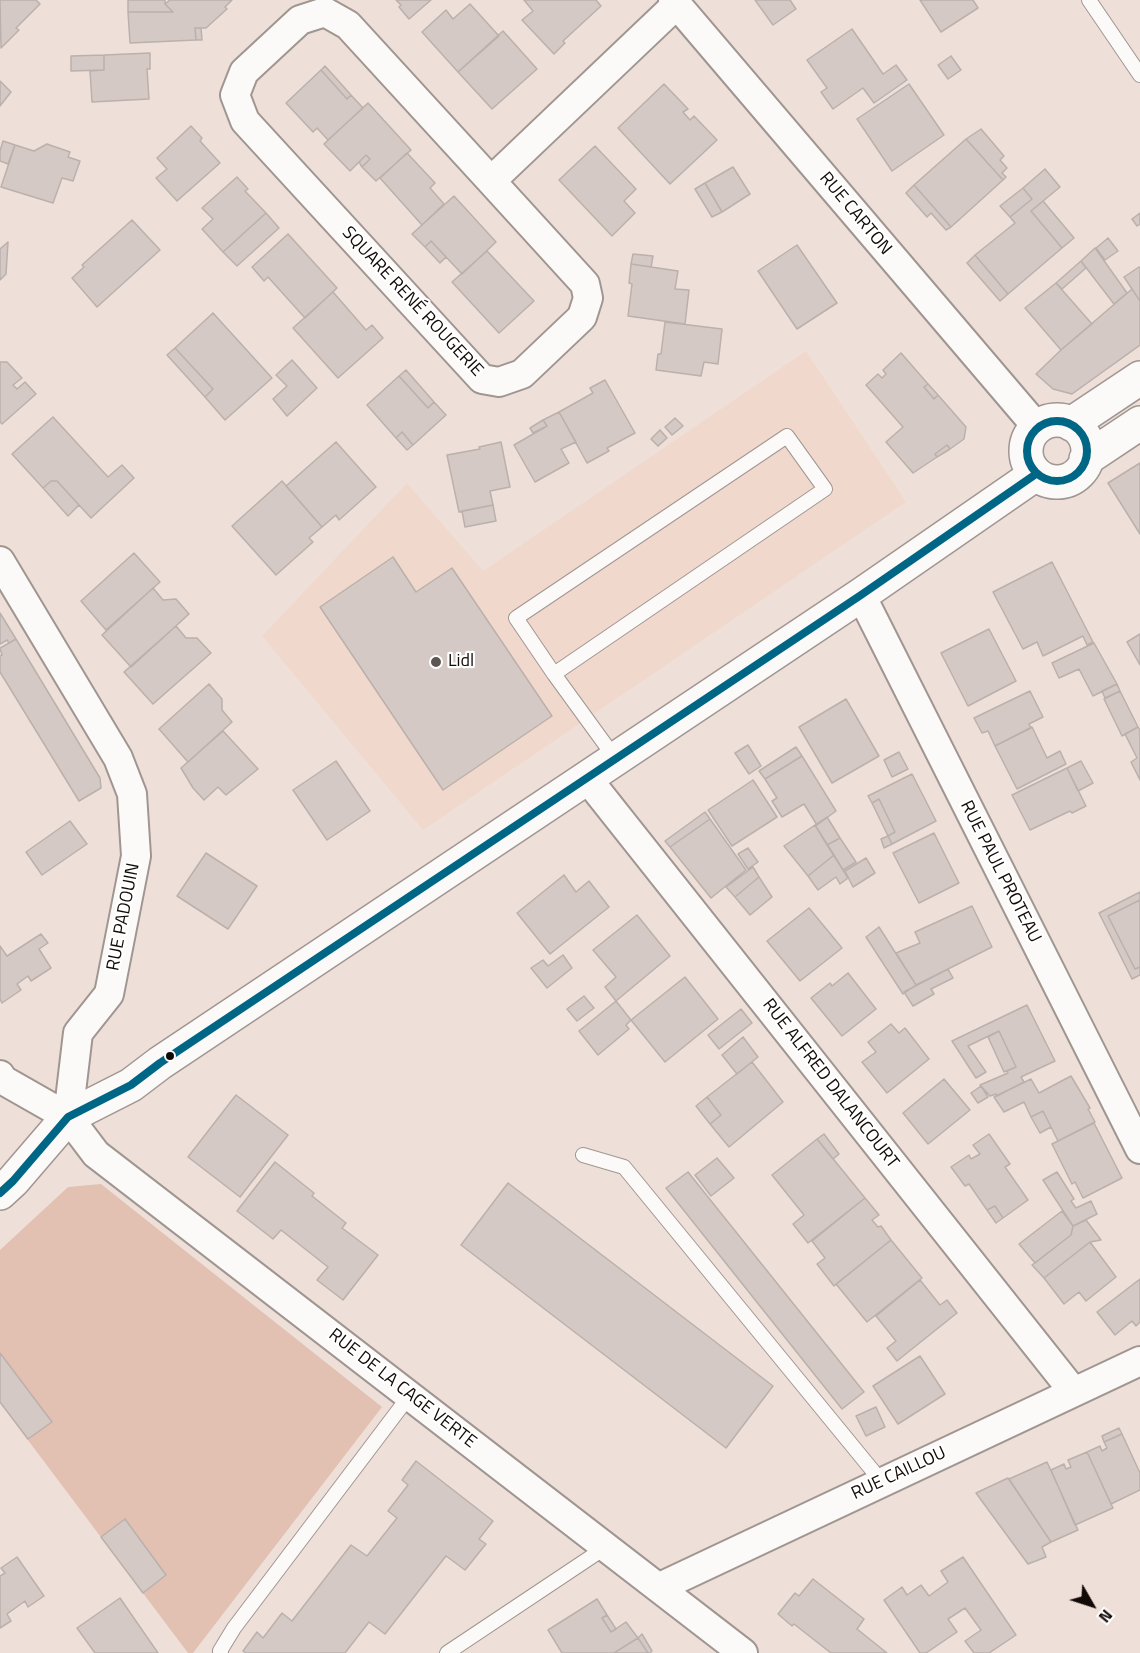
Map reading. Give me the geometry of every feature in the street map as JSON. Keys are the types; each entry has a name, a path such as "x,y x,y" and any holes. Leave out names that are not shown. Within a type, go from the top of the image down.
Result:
{"main road":[{"path":"1071,424 1140,378"},
{"path":"1054,420 1071,424 1083,434 1086,441 1088,450 1086,459 1075,476 1065,481 1045,480 1036,474 1026,456 1030,435 1037,427 1054,420"},
{"path":"1086,459 1140,423"},
{"path":"0,1193 68,1117 131,1084 586,777 861,595 1036,474"}],"street":[{"path":"491,181 675,2"},
{"name":"RUE CARTON","path":"675,2 1037,427"},
{"name":"SQUARE RENÉ ROUGERIE","path":"326,6 348,25 491,181 585,284 588,298 582,317 522,374 500,382 482,379 244,121 235,95 244,72 300,20 326,6"},
{"name":"RUE PADOUIN","path":"0,561 118,758 132,794 136,856 109,994 78,1033 68,1117"},
{"name":"RUE PAUL PROTEAU","path":"861,595 1140,1149"},
{"name":"RUE ALFRED DALANCOURT","path":"586,777 1073,1391"},
{"path":"2,1077 68,1117"},
{"name":"RUE DE LA CAGE VERTE","path":"68,1117 96,1154 743,1653"},
{"name":"RUE CAILLOU","path":"660,1587 1140,1361"}],"lane":[{"path":"1089,0 1140,75"},
{"path":"554,674 825,489 788,436 516,618 554,674 615,758"},
{"path":"583,1155 624,1167 882,1482"},
{"path":"221,1653 220,1651 234,1628 410,1395"},
{"path":"447,1653 606,1546"}],"shaded area":[{"path":"806,351 906,502 423,830 262,636 407,483 483,571"},
{"path":"101,1184 382,1407 193,1653 188,1653 0,1403 0,1250 68,1187"}],"building":[{"path":"0,0 36,0 40,4 16,28 19,30 1,48"},
{"path":"128,0 165,0 165,4 173,12 128,12"},
{"path":"170,0 232,0 225,7 227,9 206,28 195,28 196,40 130,43 128,12 173,12 165,4"},
{"path":"396,0 431,0 409,19"},
{"path":"524,0 596,0 601,6 563,41 565,43 554,54 522,20 533,11"},
{"path":"755,0 790,0 796,9 773,25"},
{"path":"920,0 973,0 978,8 941,32"},
{"path":"470,4 499,36 458,72 422,32 446,10 453,19"},
{"path":"195,28 201,28 202,40 196,40"},
{"path":"852,29 883,74 896,65 907,80 874,103 863,88 833,109 821,92 827,88 807,60"},
{"path":"503,31 537,69 492,109 458,72"},
{"path":"150,53 150,69 147,69 149,99 92,102 90,71 104,70 104,55"},
{"path":"104,55 104,70 71,71 71,56"},
{"path":"951,56 961,70 948,79 938,65"},
{"path":"325,66 351,95 347,99 321,70"},
{"path":"321,70 347,99 351,95 363,108 328,140 317,128 313,132 286,103"},
{"path":"0,81 11,92 0,106"},
{"path":"664,84 688,109 683,112 690,120 694,116 717,140 670,184 618,128"},
{"path":"909,84 944,135 892,171 857,119"},
{"path":"368,103 411,150 376,181 362,167 370,159 366,155 350,171 324,144"},
{"path":"191,126 202,138 200,141 220,163 177,201 156,178 167,169 157,158"},
{"path":"981,129 1004,156 1000,160 1007,168 1002,173 1006,177 1003,180 966,139"},
{"path":"966,139 1003,180 951,227 914,185"},
{"path":"3,141 15,145 8,164 0,161"},
{"path":"47,144 70,152 68,157 80,161 73,181 62,178 53,203 1,187 15,145 34,151"},
{"path":"595,146 636,189 624,201 635,213 612,236 559,180"},
{"path":"407,153 435,183 430,188 444,204 422,225 380,178"},
{"path":"366,155 370,159 362,167 359,162"},
{"path":"733,167 750,194 722,212 705,183"},
{"path":"1045,169 1060,187 1031,211 1062,248 1008,294 975,255 1015,223 1010,217 1032,199 1023,188"},
{"path":"237,177 248,189 245,191 266,213 223,252 202,229 213,219 202,208"},
{"path":"705,183 722,212 712,217 695,189"},
{"path":"914,185 951,227 946,230 931,213 927,217 906,193"},
{"path":"1023,188 1032,199 1010,217 1000,206"},
{"path":"454,196 496,242 462,274 431,241 425,247 412,234"},
{"path":"1043,201 1074,238 1062,248 1031,211"},
{"path":"266,213 279,228 237,266 223,252"},
{"path":"1140,213 1140,224 1137,226 1132,219"},
{"path":"132,220 160,250 97,307 72,278 84,267 82,265"},
{"path":"288,234 337,288 305,318 268,277 264,281 252,267"},
{"path":"1108,238 1118,251 1105,260 1096,248"},
{"path":"431,241 446,257 440,263 425,247"},
{"path":"8,242 6,274 0,280 0,249"},
{"path":"797,245 837,303 797,329 758,271"},
{"path":"1095,248 1127,293 1114,304 1081,261"},
{"path":"487,251 534,301 499,333 452,282"},
{"path":"633,254 653,256 651,267 631,264"},
{"path":"975,255 1008,294 1000,301 967,263"},
{"path":"1081,261 1086,268 1062,289 1056,283"},
{"path":"631,264 678,271 675,289 689,290 685,324 628,316 632,284 629,283"},
{"path":"1140,268 1140,301 1124,277"},
{"path":"1056,283 1092,324 1061,350 1025,308"},
{"path":"1132,289 1140,301 1140,345 1072,394 1053,389 1036,374 1061,350"},
{"path":"333,292 366,330 372,325 383,338 338,378 293,328"},
{"path":"213,313 272,378 225,420 205,397 213,389 175,348"},
{"path":"665,322 722,329 718,364 704,362 701,376 656,370 658,354 661,354"},
{"path":"175,348 213,389 205,397 167,355"},
{"path":"901,353 928,384 924,387 934,399 938,395 966,427 964,439 950,449 947,445 935,454 937,457 913,473 886,442 903,427 866,385 878,374 882,378 886,374 883,370"},
{"path":"292,360 317,388 287,416 273,399 287,386 276,375"},
{"path":"0,362 7,362 22,378 13,385 17,389 25,382 36,394 2,424 0,422"},
{"path":"406,370 434,402 428,408 399,376"},
{"path":"399,376 428,408 434,402 446,415 413,445 402,432 396,438 367,405"},
{"path":"605,380 635,433 607,448 609,451 587,463 559,412 593,393 590,388"},
{"path":"928,384 938,395 934,399 924,387"},
{"path":"559,412 576,442 561,449 569,463 535,482 514,445 547,426 543,420"},
{"path":"53,417 108,477 122,465 134,478 91,518 57,481 51,481 43,488 12,454"},
{"path":"675,418 683,426 672,435 665,427"},
{"path":"543,420 547,426 533,433 530,428"},
{"path":"660,430 667,438 658,446 651,439"},
{"path":"402,432 413,445 407,450 396,438"},
{"path":"336,442 376,487 339,520 336,515 322,527 286,486"},
{"path":"501,442 510,487 490,491 493,505 459,512 447,455 480,449 479,447"},
{"path":"947,445 950,449 937,457 935,454"},
{"path":"1140,463 1140,534 1108,483"},
{"path":"51,481 57,481 79,505 68,516 43,488"},
{"path":"282,481 322,527 309,538 313,542 276,575 232,526"},
{"path":"493,505 496,521 465,527 462,511"},
{"path":"134,553 160,582 106,630 81,601"},
{"name":"Lidl","path":"393,557 416,592 452,568 552,716 443,790 320,607"},
{"path":"1052,562 1093,642 1087,645 1083,636 1043,656 1037,642 1023,649 993,592"},
{"path":"153,588 163,600 176,599 189,614 131,667 102,635"},
{"path":"0,613 16,639 9,643 7,640 0,644"},
{"path":"176,626 186,638 197,638 211,653 153,704 124,672"},
{"path":"989,629 1016,681 968,706 941,653"},
{"path":"1140,634 1140,665 1127,642"},
{"path":"16,639 100,778 101,788 79,801 0,672 0,656 2,655 0,648"},
{"path":"1094,643 1117,684 1093,696 1079,669 1059,678 1052,663"},
{"path":"209,684 222,699 222,710 232,722 188,762 159,729"},
{"path":"1117,684 1120,691 1105,698 1102,691"},
{"path":"1030,691 1043,717 1029,724 1031,728 995,746 988,731 982,733 974,718"},
{"path":"1120,691 1138,727 1122,736 1104,699"},
{"path":"846,699 879,756 832,783 799,727"},
{"path":"1032,727 1047,758 1060,751 1066,764 1017,789 995,746"},
{"path":"1138,727 1140,730 1140,780 1131,762 1137,758 1125,734"},
{"path":"223,731 258,769 226,795 218,787 204,800 193,788 181,768"},
{"path":"748,745 761,766 749,774 735,753"},
{"path":"796,747 802,756 765,779 759,771"},
{"path":"899,752 908,769 892,777 884,760"},
{"path":"802,756 836,811 817,825 804,804 782,817 772,801 777,798 765,779"},
{"path":"336,761 370,811 327,840 293,790"},
{"path":"1081,761 1093,783 1078,791 1067,768"},
{"path":"1067,768 1086,806 1030,830 1012,795"},
{"path":"912,774 936,821 892,844 888,836 895,832 879,799 872,803 868,796"},
{"path":"753,780 777,817 732,846 708,810"},
{"path":"879,799 895,832 888,836 872,803"},
{"path":"705,812 710,819 670,847 665,841"},
{"path":"827,817 840,838 827,845 815,825"},
{"path":"710,819 746,870 711,898 670,847"},
{"path":"70,821 87,844 42,875 26,852"},
{"path":"815,825 834,855 808,876 784,846"},
{"path":"934,833 959,883 919,903 893,853"},
{"path":"888,836 892,844 884,848 881,839"},
{"path":"840,838 856,862 843,870 827,845"},
{"path":"748,848 758,862 748,869 738,854"},
{"path":"206,853 257,886 228,929 177,896"},
{"path":"834,855 848,878 840,884 836,877 818,890 808,876"},
{"path":"866,858 875,873 853,887 845,871"},
{"path":"753,867 759,877 735,897 726,887"},
{"path":"564,875 576,892 589,881 609,907 550,954 517,913"},
{"path":"759,877 772,897 750,915 735,897"},
{"path":"1140,892 1140,900 1108,916 1135,969 1140,967 1140,975 1132,979 1099,913"},
{"path":"1140,900 1140,967 1135,969 1108,916"},
{"path":"972,906 992,947 916,985 896,953 920,943 915,932"},
{"path":"809,908 842,948 800,981 767,941"},
{"path":"637,915 670,956 616,1001 605,987 616,977 593,950"},
{"path":"879,927 916,985 903,994 866,937"},
{"path":"41,934 48,943 39,949 51,968 31,981 28,976 17,984 21,990 2,1003 0,999 0,946 7,956"},
{"path":"563,955 572,968 547,988 531,968 543,960 548,966"},
{"path":"948,969 953,978 931,989 934,994 913,1006 904,992"},
{"path":"848,973 876,1009 842,1036 811,998 830,983 832,986"},
{"path":"685,977 718,1019 665,1062 631,1020"},
{"path":"584,996 594,1008 577,1021 567,1009"},
{"path":"616,1001 631,1020 626,1025 629,1029 598,1055 579,1031"},
{"path":"1027,1005 1055,1061 1021,1077 1024,1082 997,1096 996,1094 990,1096 980,1085 1016,1067 999,1031 968,1046 986,1072 976,1078 952,1041"},
{"path":"741,1009 752,1023 719,1049 708,1035"},
{"path":"891,1024 899,1033 905,1028 929,1059 887,1093 862,1062 876,1052 868,1042"},
{"path":"999,1031 1016,1067 1004,1072 988,1037"},
{"path":"743,1037 758,1057 737,1074 722,1055"},
{"path":"752,1062 783,1102 729,1147 710,1124 721,1115 707,1097"},
{"path":"1071,1076 1090,1108 1088,1109 1095,1122 1058,1141 1043,1111 1031,1117 1024,1102 1004,1112 994,1097 1031,1079 1039,1093"},
{"path":"944,1079 970,1110 928,1144 903,1113"},
{"path":"981,1086 988,1097 978,1103 971,1093"},
{"path":"236,1095 288,1135 240,1197 188,1157"},
{"path":"707,1097 721,1115 710,1124 696,1106"},
{"path":"1043,1111 1051,1127 1040,1133 1031,1117"},
{"path":"1094,1123 1122,1178 1083,1198 1075,1182 1072,1184 1052,1144"},
{"path":"824,1134 839,1154 833,1159 817,1139"},
{"path":"989,1134 1010,1164 1005,1167 1028,1200 1003,1218 995,1206 987,1210 969,1184 965,1186 951,1167 969,1155 971,1159 980,1154 973,1145"},
{"path":"817,1139 865,1198 808,1243 793,1224 804,1215 772,1175"},
{"path":"717,1158 734,1178 711,1196 695,1175"},
{"path":"275,1162 314,1193 312,1196 346,1223 342,1228 378,1255 343,1300 317,1280 328,1267 281,1230 273,1239 237,1211"},
{"path":"688,1172 864,1392 842,1409 666,1188"},
{"path":"1057,1172 1074,1199 1071,1201 1076,1208 1091,1201 1097,1214 1073,1226 1043,1180"},
{"path":"508,1183 773,1386 726,1448 461,1245"},
{"path":"865,1198 879,1215 872,1220 878,1227 881,1226 891,1240 834,1286 817,1264 825,1258 812,1241"},
{"path":"995,1206 1003,1218 996,1223 987,1210"},
{"path":"1062,1211 1073,1226 1071,1235 1035,1263 1019,1244"},
{"path":"1086,1220 1101,1240 1090,1242 1044,1278 1032,1265 1071,1235 1073,1226"},
{"path":"891,1240 922,1278 867,1322 836,1284"},
{"path":"1090,1242 1116,1277 1086,1301 1079,1292 1064,1304 1044,1278"},
{"path":"1140,1279 1140,1322 1136,1326 1132,1321 1115,1335 1097,1312"},
{"path":"920,1280 940,1305 947,1300 957,1313 897,1361 887,1348 896,1341 876,1316"},
{"path":"0,1353 52,1422 28,1439 0,1402"},
{"path":"920,1356 945,1394 898,1424 873,1386"},
{"path":"876,1407 885,1427 866,1436 856,1416"},
{"path":"1119,1428 1122,1434 1104,1442 1102,1436"},
{"path":"1122,1434 1140,1473 1140,1490 1111,1504 1087,1452 1100,1446 1102,1451 1107,1448 1104,1442"},
{"path":"1087,1452 1113,1508 1075,1525 1051,1470 1064,1464 1066,1469 1071,1467 1068,1460"},
{"path":"416,1461 493,1521 479,1539 486,1544 465,1570 446,1556 385,1634 369,1622 345,1653 246,1653 243,1651 257,1632 263,1638 282,1613 292,1621 351,1545 367,1556 397,1518 388,1511 408,1485 402,1480"},
{"path":"1047,1462 1078,1530 1051,1542 1009,1479"},
{"path":"1008,1478 1051,1542 1042,1547 1046,1557 1028,1564 976,1493"},
{"path":"125,1519 166,1575 143,1593 101,1537"},
{"path":"17,1557 44,1596 28,1607 25,1601 7,1614 11,1621 0,1628 0,1576 5,1573 1,1568"},
{"path":"963,1557 1016,1635 989,1653 974,1653 965,1641 981,1630 965,1608 948,1619 957,1632 926,1653 920,1653 884,1600 902,1587 907,1595 921,1585 929,1596 948,1582 941,1571"},
{"path":"813,1579 864,1619 857,1629 887,1653 831,1653 778,1614 795,1593 799,1596"},
{"path":"120,1598 158,1653 95,1653 77,1628"},
{"path":"597,1599 607,1615 602,1618 611,1632 626,1622 638,1638 614,1653 562,1653 548,1630"},
{"path":"607,1615 616,1629 611,1632 602,1618"},
{"path":"642,1634 652,1651 650,1653 638,1638"},
{"path":"638,1638 648,1653 614,1653"}],"transit line":[{"path":"1051,421 1063,421 1079,429 1085,439 1087,451 1085,463 1079,473 1063,481 1051,481 1035,473 1027,457 1027,445 1035,429 1051,421"},
{"path":"0,1193 68,1117 131,1085 160,1063 861,595 1036,474"}],"place":[{"name":"Lidl","path":"436,662"}]}
